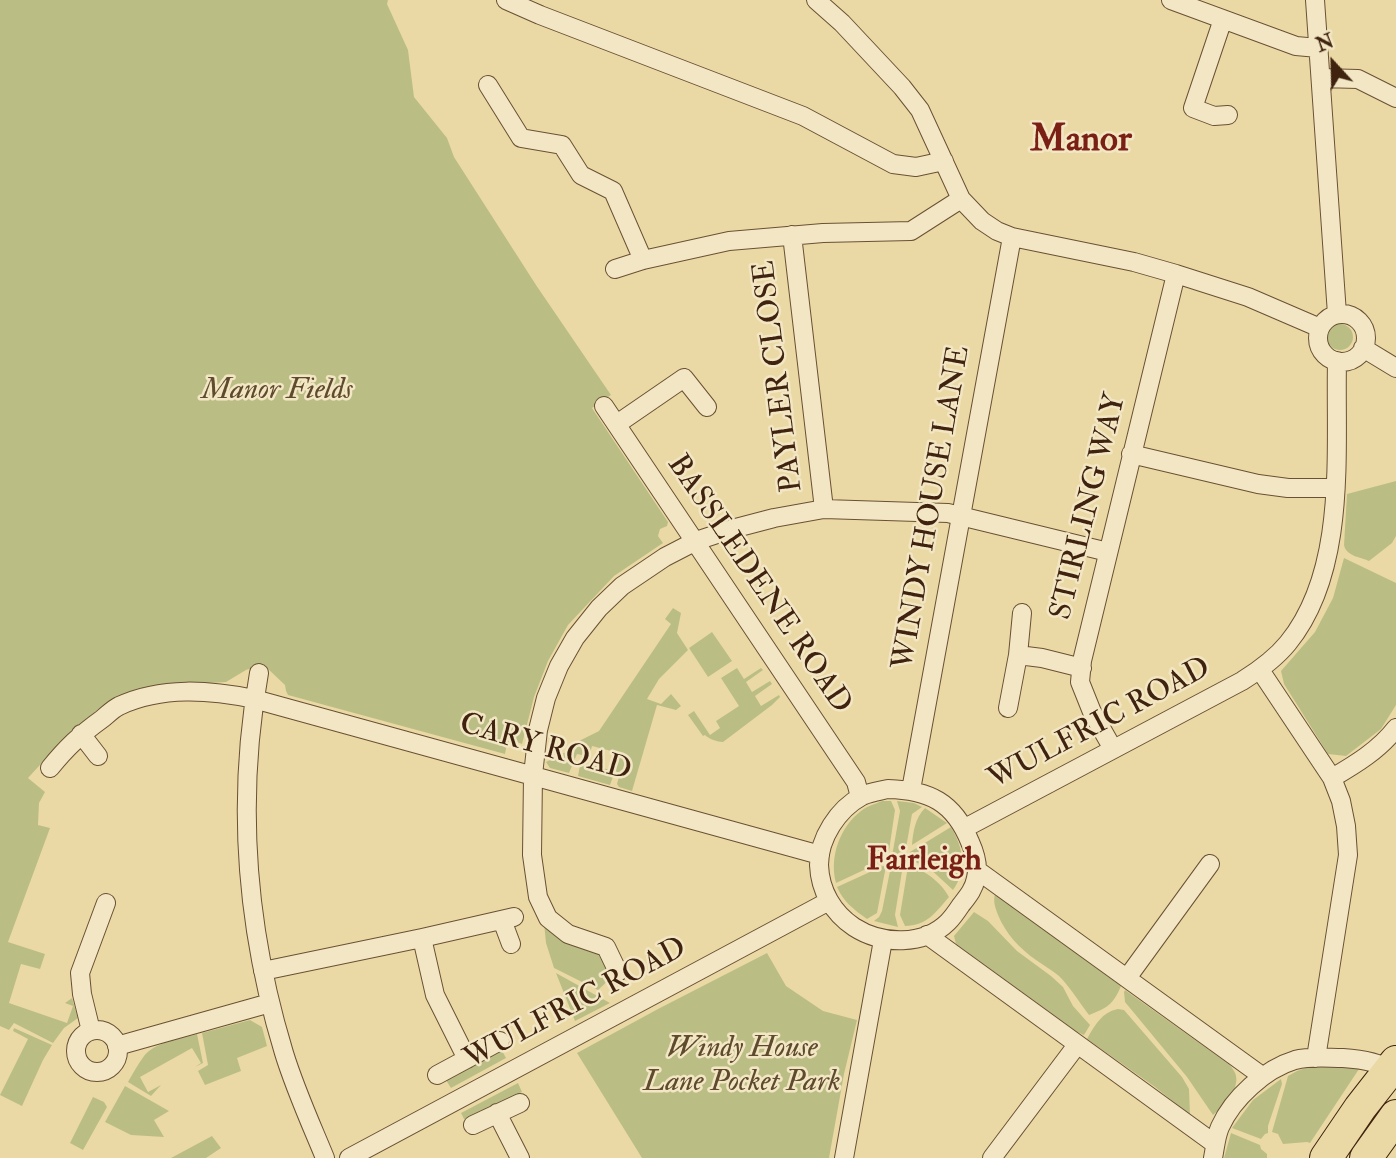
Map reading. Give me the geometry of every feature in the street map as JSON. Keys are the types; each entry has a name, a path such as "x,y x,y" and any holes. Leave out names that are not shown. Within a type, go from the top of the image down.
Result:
{"highway":[{"path":"1326,1158 1360,1108 1394,1069"},
{"path":"1366,1158 1396,1116"}],"street":[{"path":"506,0 542,7 803,116 893,164 916,167 944,161"},
{"path":"816,0 842,23 920,110 961,199 982,222 1012,237 1135,262 1176,274 1248,297 1320,328"},
{"path":"1171,0 1296,46 1318,48"},
{"path":"1315,0 1337,314"},
{"path":"1223,19 1193,108 1214,116 1228,115"},
{"path":"1321,78 1358,79 1396,98"},
{"path":"488,85 521,138 562,145 582,175 613,191 643,260"},
{"path":"615,268 729,241 792,235 911,231 961,199"},
{"name":"PAYLER CLOSE","path":"792,235 824,509"},
{"name":"WINDY HOUSE LANE","path":"911,790 1012,237"},
{"name":"STIRLING WAY","path":"1113,749 1092,712 1080,682 1131,454 1176,274"},
{"path":"1337,314 1353,316 1364,328 1366,336 1363,348 1350,360 1330,359 1320,349 1320,328 1337,314"},
{"path":"1363,348 1396,368"},
{"name":"WULFRIC ROAD","path":"965,828 1242,681 1260,670 1287,643 1309,609 1324,571 1332,536 1337,361"},
{"path":"617,424 684,378 707,407"},
{"name":"BASSLEDENE ROAD","path":"604,406 856,782 860,797"},
{"path":"1131,454 1258,484 1288,488 1335,488"},
{"path":"618,972 606,947 568,934 548,918 538,897 532,855 533,775 538,730 546,698 559,666 575,638 599,608 622,586 696,541 774,518 824,509 948,513 1108,552"},
{"path":"1008,708 1018,655 1022,613"},
{"path":"1018,655 1082,668"},
{"path":"1260,670 1332,778 1341,801 1346,826 1348,855 1315,1058"},
{"path":"259,673 250,724 246,781 249,885 270,1003 300,1100 325,1158"},
{"name":"CARY ROAD","path":"50,768 81,734 118,707 144,697 208,691 254,699 820,855"},
{"path":"1332,778 1360,762 1396,728"},
{"path":"81,734 99,756"},
{"path":"888,789 911,790 934,798 947,807 965,828 977,870 972,891 948,922 927,935 906,940 883,940 868,935 841,916 829,901 821,882 819,864 823,843 841,812 860,797 888,789"},
{"path":"1127,978 1210,864"},
{"path":"977,870 1262,1076"},
{"name":"WULFRIC ROAD","path":"349,1158 829,901"},
{"path":"91,1031 80,973 106,903"},
{"path":"263,971 508,918 512,944"},
{"path":"927,935 1077,1045 1214,1151 1221,1126 1238,1100 1262,1076 1296,1060 1360,1060 1394,1069"},
{"path":"422,938 435,995 467,1059"},
{"path":"844,1158 883,940"},
{"path":"117,1046 270,1003"},
{"path":"91,1031 107,1033 114,1038 117,1046 117,1059 110,1069 98,1073 86,1070 77,1061 75,1049 80,1038 91,1031"},
{"path":"438,1075 500,1041"},
{"path":"992,1158 1077,1045"},
{"path":"473,1125 520,1103"},
{"path":"497,1113 520,1158"}],"green space":[{"name":"Manor Fields","path":"0,0 388,0 387,4 408,50 414,97 447,138 454,157 611,395 592,408 668,522 667,526 660,529 658,536 663,543 614,576 568,625 548,661 534,697 522,744 512,740 507,744 505,754 288,695 285,685 267,668 246,670 226,682 161,686 134,693 98,709 60,743 28,778 45,792 39,803 38,825 50,828 8,942 45,954 40,969 21,964 9,1003 67,1023 73,1006 65,1003 72,998 78,1018 64,1028 53,1043 14,1023 9,1030 0,1026"},
{"path":"1340,324 1349,328 1353,337 1349,346 1340,350 1331,346 1327,337 1331,328"},
{"path":"1396,481 1396,536 1392,543 1369,561 1350,554 1344,545 1347,494"},
{"path":"1344,558 1396,583 1396,705 1381,729 1346,756 1328,754 1284,684 1281,671 1315,632 1333,598"},
{"path":"673,608 681,613 677,633 688,650 659,679 647,699 661,704 671,694 681,706 676,710 657,705 632,791 619,787 617,784 620,773 615,771 610,785 578,776 582,755 577,754 569,773 550,768 546,762 570,750 569,746 599,731 671,624 665,619","holes":["592,746 619,753 614,771 587,764"]},
{"path":"712,632 732,661 708,677 689,648"},
{"path":"737,668 744,679 761,668 763,670 746,682 752,692 770,681 772,684 755,696 761,706 779,695 780,697 723,742 703,736 688,715 694,711 710,735 720,728 716,721 739,706 721,678"},
{"path":"891,801 895,810 889,851 881,853 879,863 836,883 835,853 847,825 868,806"},
{"path":"897,801 922,807 912,814 906,848 893,857 900,811"},
{"path":"925,808 947,823 912,845 917,821"},
{"path":"951,827 962,858 961,875 953,890 928,867 909,860 910,852"},
{"path":"898,862 903,865 895,915 898,927 874,921 882,911 891,866"},
{"path":"886,866 877,913 867,919 849,905 837,887"},
{"path":"908,866 932,877 949,897 925,921 905,926 900,915"},
{"path":"995,894 1121,986 1112,1002 1089,1015 1059,976 1024,951 1009,934 997,912"},
{"path":"974,912 988,921 1017,951 1063,987 1073,1006 1090,1025 1084,1035 956,944 954,936"},
{"path":"544,923 598,954 612,977 598,990 554,968 546,943"},
{"name":"Windy House Lane Pocket Park","path":"767,953 786,986 823,1011 857,1020 829,1158 642,1158 577,1053"},
{"path":"556,973 610,1003 575,1021"},
{"path":"1125,990 1230,1065 1236,1075 1235,1087 1213,1115 1187,1077 1125,1002"},
{"path":"1118,1009 1124,1010 1182,1077 1189,1089 1190,1115 1087,1039 1103,1016"},
{"path":"250,1020 262,1027 267,1046 237,1058 241,1071 205,1085 198,1071 208,1065 202,1033"},
{"path":"14,1028 52,1045 22,1106 0,1095 28,1039 13,1031"},
{"path":"197,1034 203,1063 195,1067 201,1063 192,1048 140,1077 148,1092 161,1085 151,1096 128,1082 149,1051 168,1042"},
{"path":"500,1047 506,1058 451,1088 444,1077"},
{"path":"1314,1065 1361,1066 1310,1143 1283,1144 1278,1134 1272,1132 1288,1076"},
{"path":"1281,1079 1282,1084 1268,1133 1261,1139 1232,1128 1253,1100"},
{"path":"518,1083 522,1092 465,1121 461,1113"},
{"path":"125,1086 169,1111 154,1120 164,1137 131,1135 105,1122"},
{"path":"93,1097 104,1102 107,1107 83,1150 70,1143"},
{"path":"1231,1133 1260,1145 1267,1158 1224,1158"},
{"path":"212,1136 221,1148 206,1158 171,1158"}],"district":[{"name":"Manor","path":"1081,142"},
{"name":"Fairleigh","path":"924,862"}]}
